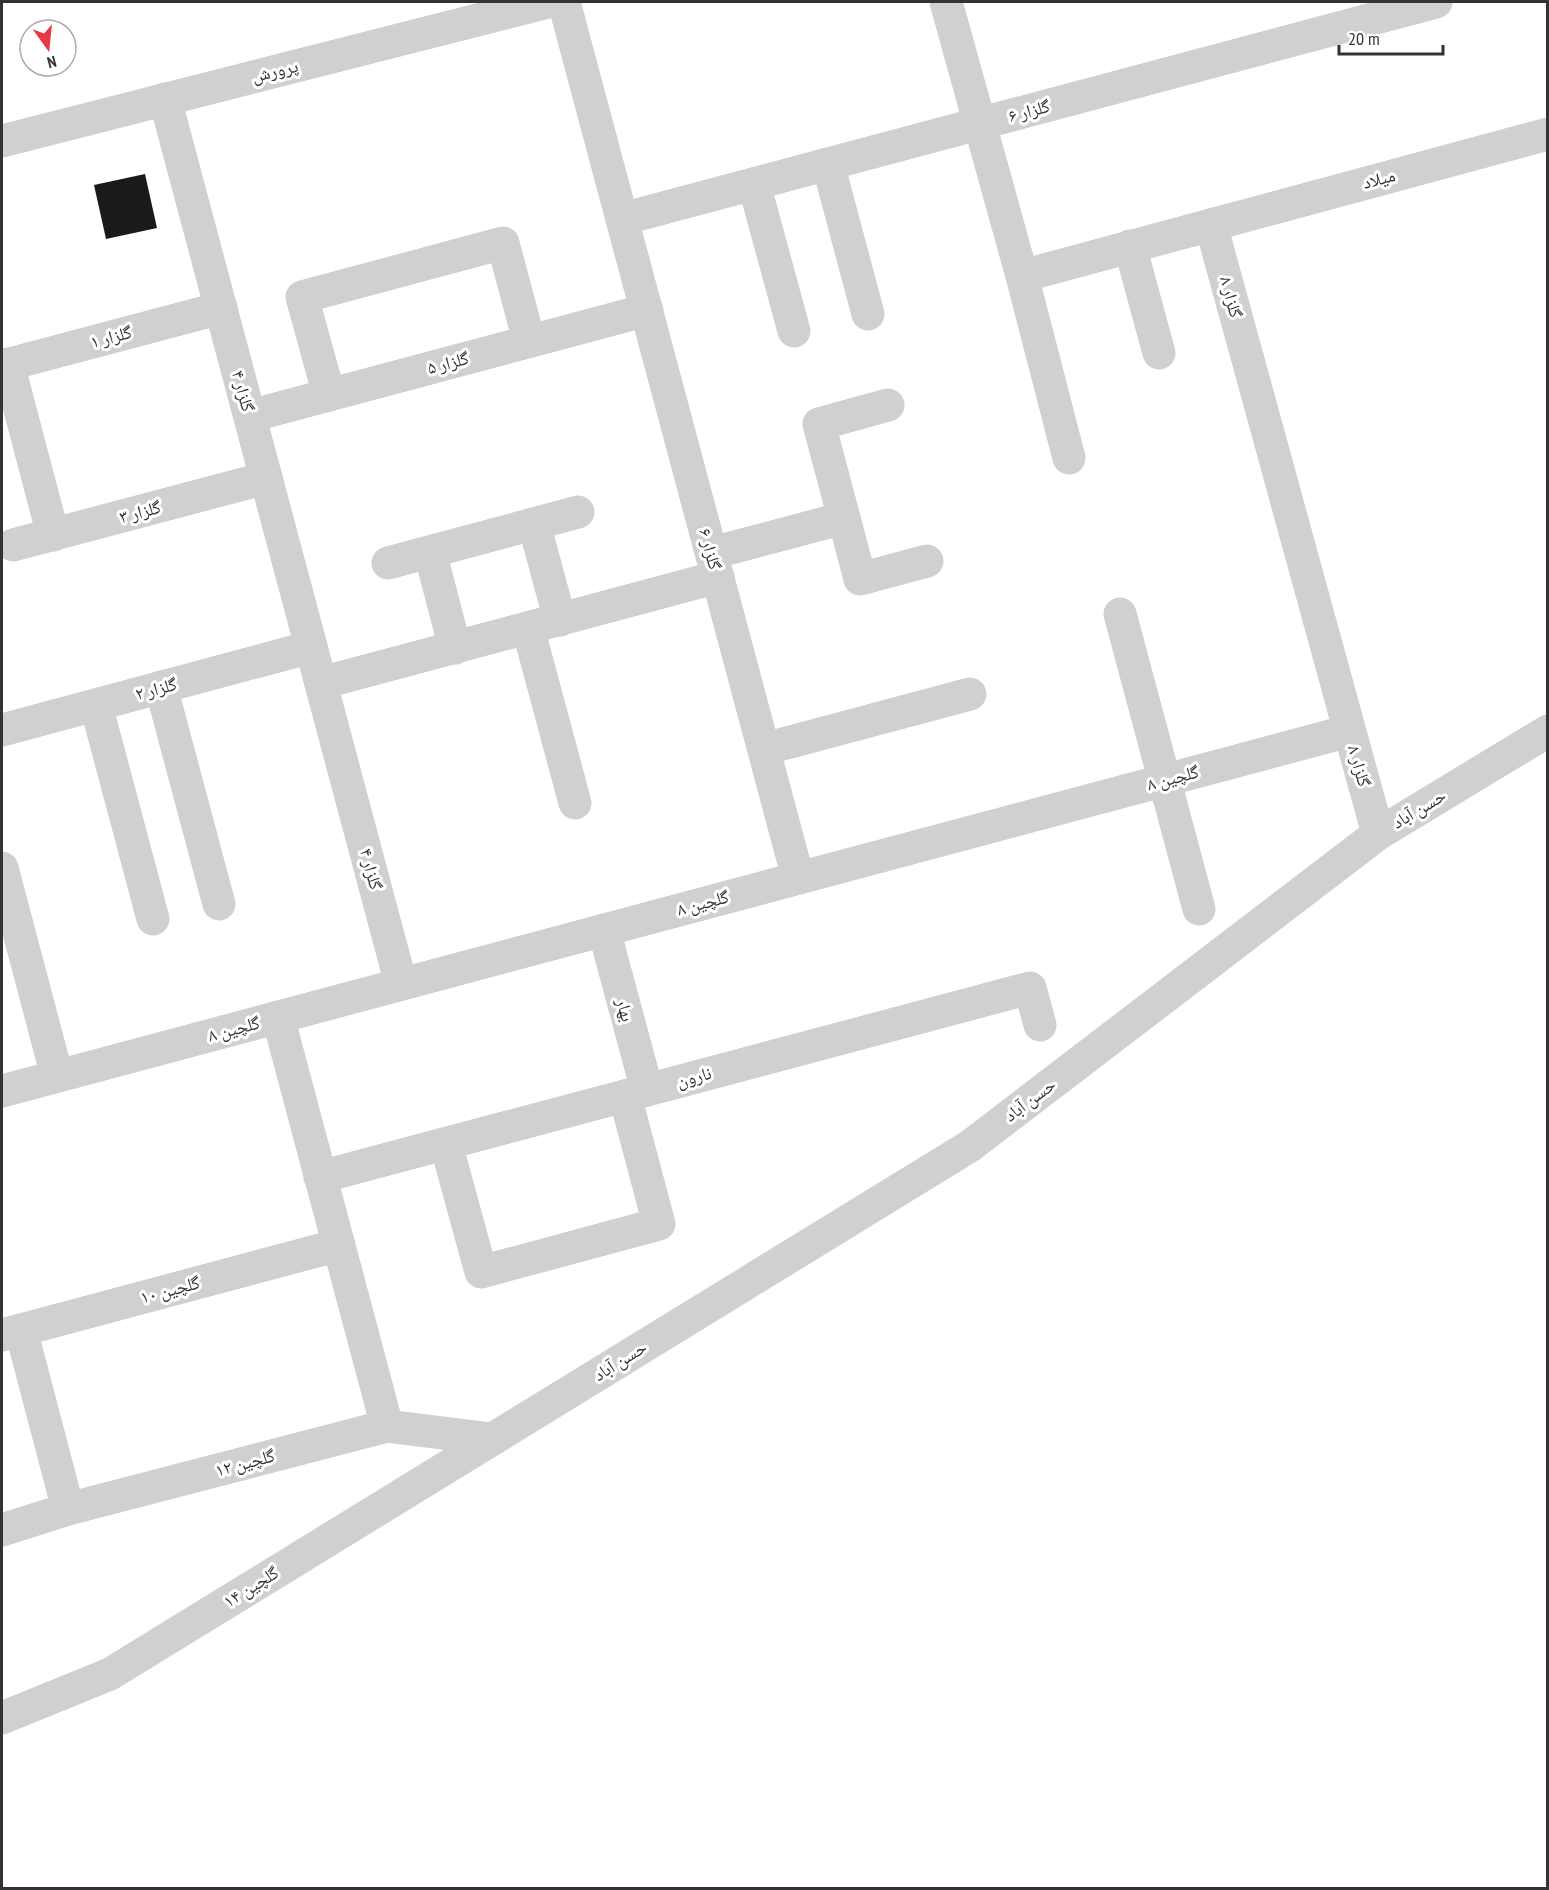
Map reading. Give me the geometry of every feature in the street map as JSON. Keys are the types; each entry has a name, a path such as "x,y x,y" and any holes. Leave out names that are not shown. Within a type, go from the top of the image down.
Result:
{"street":[{"name":"پرورش","path":"2,141 548,2"},
{"name":"گلزار ۶","path":"564,2 798,878"},
{"path":"946,2 1022,276 1069,458"},
{"name":"گلزار ۶","path":"622,219 1436,2"},
{"name":"گلزار ۴","path":"165,99 401,984"},
{"name":"میلاد","path":"1211,225 1548,134"},
{"path":"828,164 868,314"},
{"path":"754,184 794,331"},
{"path":"1022,276 1211,225"},
{"name":"گلزار ۸","path":"1211,225 1378,834"},
{"path":"329,395 303,297 436,261 503,243 529,341"},
{"path":"1130,246 1159,353"},
{"name":"گلزار ۱","path":"5,365 221,308"},
{"name":"گلزار ۵","path":"249,416 647,310"},
{"path":"5,365 53,535"},
{"path":"888,405 819,424 860,579 927,561"},
{"name":"گلزار ۳","path":"13,545 266,478"},
{"path":"388,563 578,512"},
{"path":"321,684 560,620 844,518"},
{"path":"534,524 560,620"},
{"path":"430,552 455,648"},
{"path":"1120,614 1199,909"},
{"path":"528,628 575,803"},
{"name":"گلزار ۲","path":"2,730 311,647"},
{"path":"161,687 219,904"},
{"path":"764,749 970,694"},
{"path":"96,705 153,920"},
{"name":"گلچین ۸","path":"2,1091 1350,731"},
{"name":"حسن آباد","path":"492,1439 970,1146 1378,834 1548,731"},
{"path":"2,868 57,1076"},
{"name":"بهار","path":"447,1144 481,1272 659,1224 604,930"},
{"name":"نارون","path":"320,1178 1030,988 1040,1025"},
{"path":"278,1017 387,1426"},
{"name":"گلچین ۱۰","path":"11,1333 339,1245"},
{"path":"11,1333 68,1509"},
{"name":"گلچین ۱۲","path":"2,1530 68,1509 387,1426 492,1439"},
{"name":"گلچین ۱۴","path":"2,1718 110,1674 492,1439"}],"building":[{"path":"145,174 157,228 106,239 94,185"}]}
